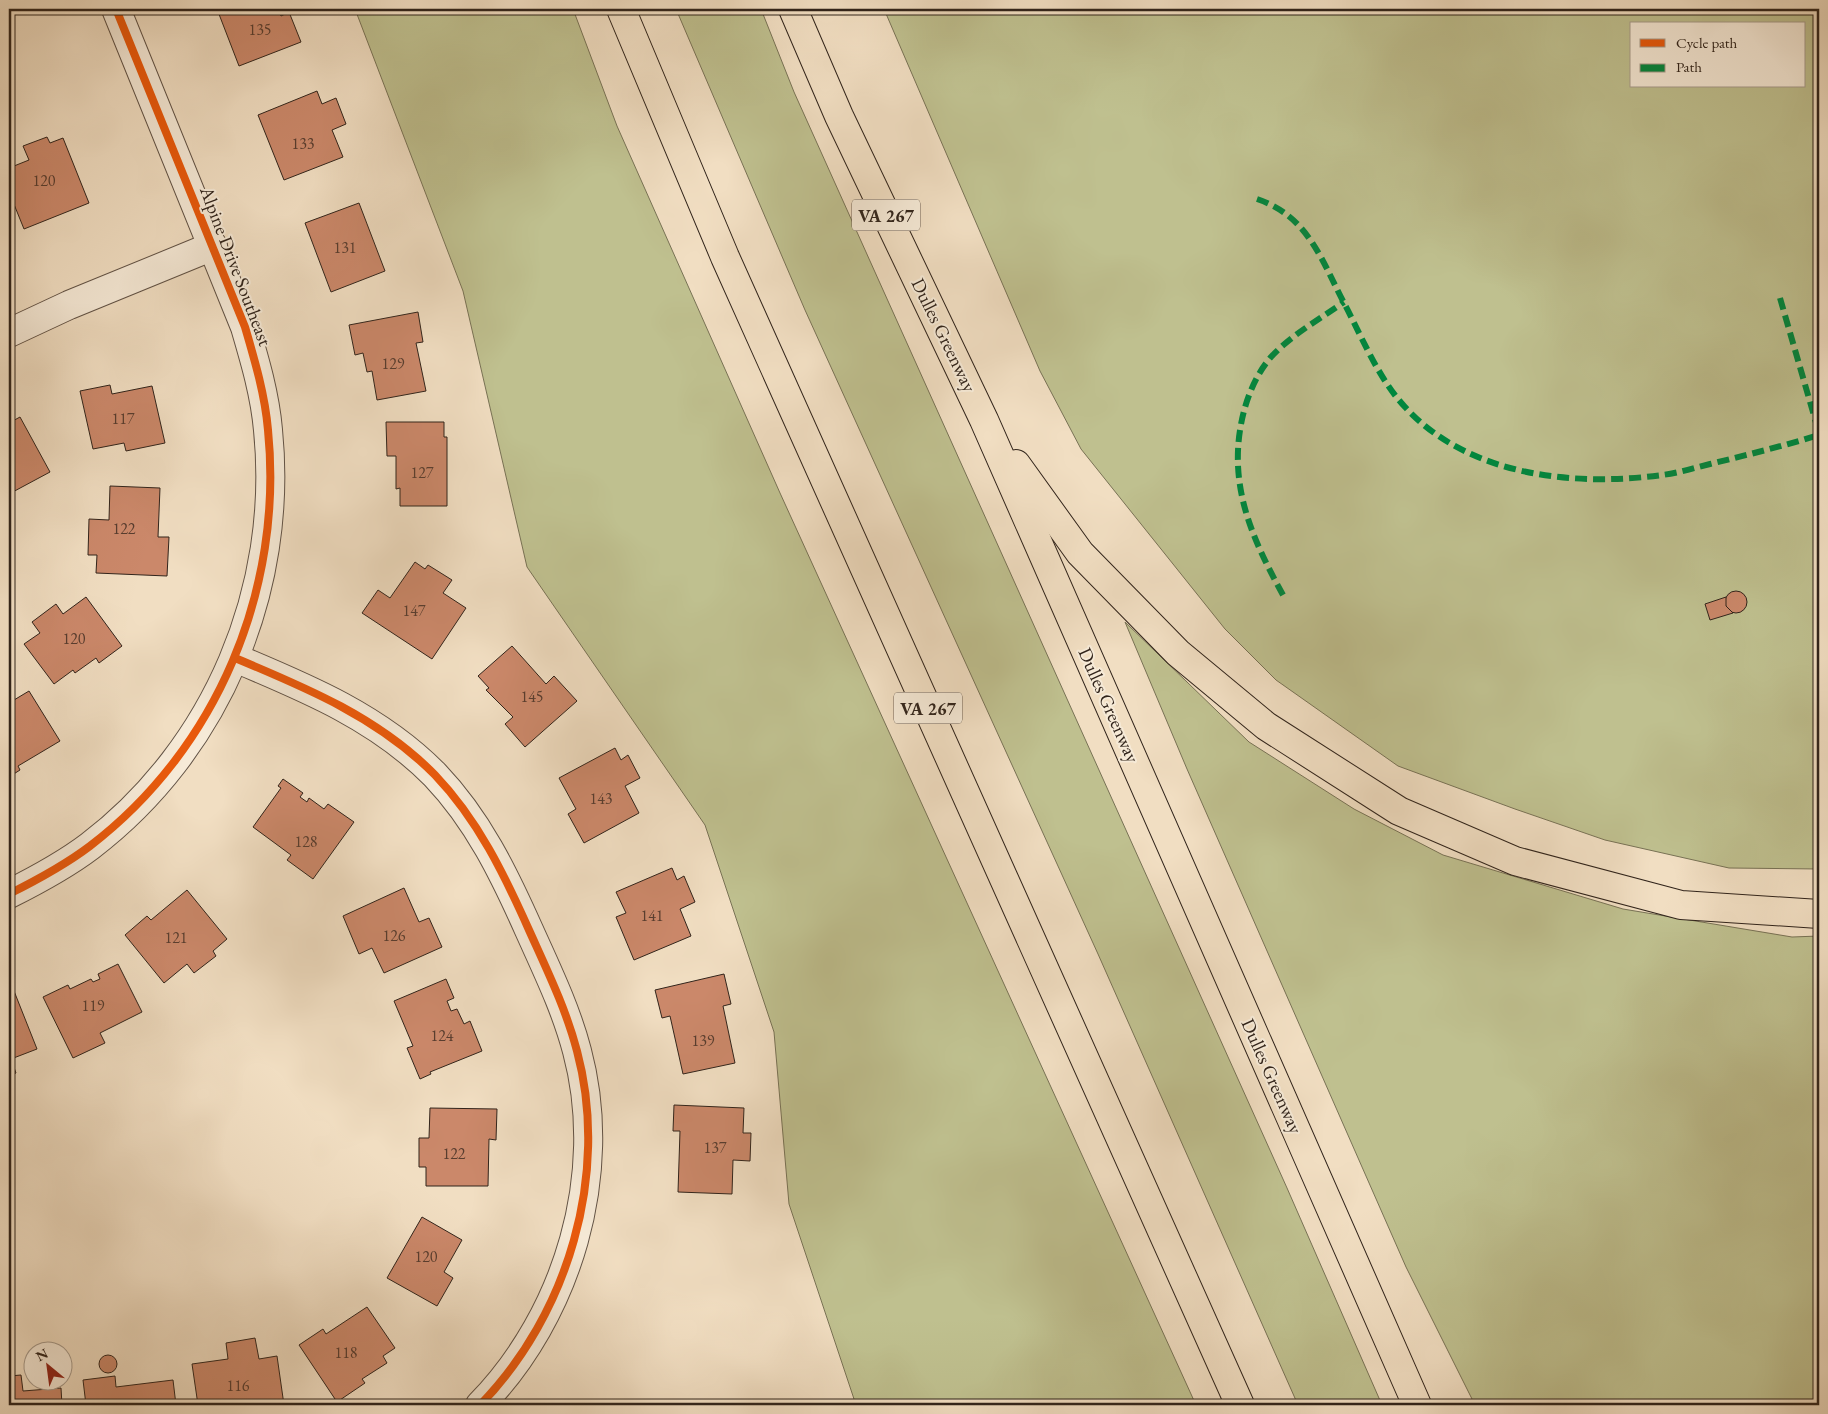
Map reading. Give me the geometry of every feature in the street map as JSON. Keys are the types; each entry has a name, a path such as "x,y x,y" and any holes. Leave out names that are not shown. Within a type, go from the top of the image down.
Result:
{"highway":[{"name":"VA 267","path":"621,9 725,257 1240,1405"},
{"name":"Dulles Greenway","path":"794,9 839,116 984,420 1417,1405"},
{"path":"984,420 1080,553 1178,653 1266,726 1399,811 1515,861 1681,905 1819,914"}],"street":[{"name":"Alpine Drive Southeast","path":"9,894 42,877 90,846 134,807 172,765 200,725 235,658 252,610 264,559 271,493 268,430 261,382 245,327 116,9"},
{"path":"9,333 69,305 213,246"},
{"path":"235,658 346,707 396,740 435,775 470,817 499,863 562,1004 578,1053 586,1109 587,1164 577,1232 558,1289 534,1336 499,1386 480,1405"}],"green space":[{"path":"355,9 573,9 617,126 780,493 1196,1405 856,1405 789,1204 774,1032 705,825 527,567 463,291"},
{"path":"676,9 761,9 794,92 1287,1188 1382,1405 1298,1405 1098,954 805,310"},
{"path":"884,9 1819,9 1819,869 1729,868 1605,840 1398,766 1276,680 1225,629 1081,449 1040,371"},
{"path":"1125,622 1249,742 1354,809 1443,855 1623,909 1792,937 1819,936 1819,1405 1475,1405 1406,1267 1187,769"}],"building":[{"path":"217,9 278,9 281,16 289,12 301,42 239,66"},
{"path":"317,91 322,104 336,98 346,124 332,130 343,157 284,180 258,115"},
{"path":"47,137 50,143 63,138 89,203 24,229 9,192 9,168 29,160 23,146"},
{"path":"359,203 385,271 331,292 305,223"},
{"path":"418,312 423,342 416,343 426,391 377,400 372,371 367,372 363,353 355,355 349,325"},
{"path":"110,385 112,394 152,386 165,443 126,451 124,443 93,449 80,391"},
{"path":"20,417 50,472 9,494 9,423"},
{"path":"386,422 444,422 444,437 447,437 447,506 400,506 400,488 396,489 396,456 387,456"},
{"path":"110,486 160,488 158,537 169,537 167,576 96,573 97,555 88,555 89,519 109,520"},
{"path":"415,562 425,569 428,565 452,580 443,593 466,608 432,659 362,613 378,590 390,598"},
{"path":"1736,591 1744,594 1747,602 1744,610 1736,613 1728,610 1725,602 1728,594"},
{"path":"86,597 122,646 99,663 96,658 75,673 73,670 54,684 24,644 40,633 32,622 56,604 63,614"},
{"path":"1726,597 1726,606 1733,613 1710,620 1705,604"},
{"path":"512,646 546,684 554,676 577,701 525,747 505,724 513,717 486,690 489,688 478,676"},
{"path":"29,691 60,741 18,766 20,770 9,777 9,703"},
{"path":"615,748 621,760 628,755 640,778 625,786 639,813 584,843 568,814 576,809 559,778"},
{"path":"283,779 303,793 300,797 307,802 309,798 324,809 328,804 354,822 313,879 287,860 291,855 253,827 281,788 278,786"},
{"path":"672,868 677,880 684,876 695,902 680,909 691,936 634,960 616,917 626,913 616,892"},
{"path":"404,888 419,922 429,918 442,947 384,973 372,948 359,954 343,916"},
{"path":"187,890 227,939 213,951 216,956 194,973 187,964 164,983 125,935 147,916 151,920"},
{"path":"118,964 142,1012 100,1033 105,1043 73,1058 43,997 68,985 70,989 91,979 93,982 100,979 98,974"},
{"path":"724,974 731,1004 723,1006 735,1063 683,1074 670,1016 662,1018 655,990"},
{"path":"446,979 454,998 447,1001 451,1011 457,1009 464,1024 470,1021 482,1051 430,1072 431,1074 420,1079 407,1048 413,1046 394,1001"},
{"path":"14,991 37,1049 11,1059 16,1073 9,1076 9,993"},
{"path":"674,1105 744,1108 743,1133 751,1133 750,1161 733,1160 732,1194 678,1192 680,1131 673,1131"},
{"path":"430,1108 497,1109 496,1140 489,1139 488,1186 426,1186 426,1167 419,1167 419,1138 429,1138"},
{"path":"422,1217 462,1240 444,1272 453,1278 437,1306 387,1278"},
{"path":"367,1307 395,1348 383,1356 387,1363 362,1379 365,1383 337,1402 299,1345 323,1329 326,1334"},
{"path":"255,1338 259,1359 277,1356 284,1405 198,1405 192,1364 228,1359 226,1343"},
{"path":"108,1355 114,1358 117,1364 114,1370 108,1373 102,1370 99,1364 102,1358"},
{"path":"21,1375 22,1392 61,1392 62,1405 9,1405 9,1376"},
{"path":"115,1376 116,1387 173,1380 176,1405 86,1405 83,1380"}],"marked path":[{"path":"1257,199 1289,216 1311,241 1320,255 1364,343 1395,396 1431,430 1459,448 1491,462 1524,471 1559,477 1628,478 1680,472 1819,435"},
{"path":"1780,298 1819,433"},
{"path":"1283,595 1260,551 1244,506 1238,460 1239,436 1244,411 1254,382 1271,357 1297,334 1344,302"}],"cycle path":[{"path":"9,894 51,872 90,846 135,807 174,762 206,714 233,661 252,606 265,548 270,490 267,417 245,327 116,9"},
{"path":"235,658 341,706 390,737 435,775 464,810 500,868 549,975 573,1035 586,1098 588,1146 584,1193 574,1240 558,1286 537,1329 511,1369 480,1405"}]}
